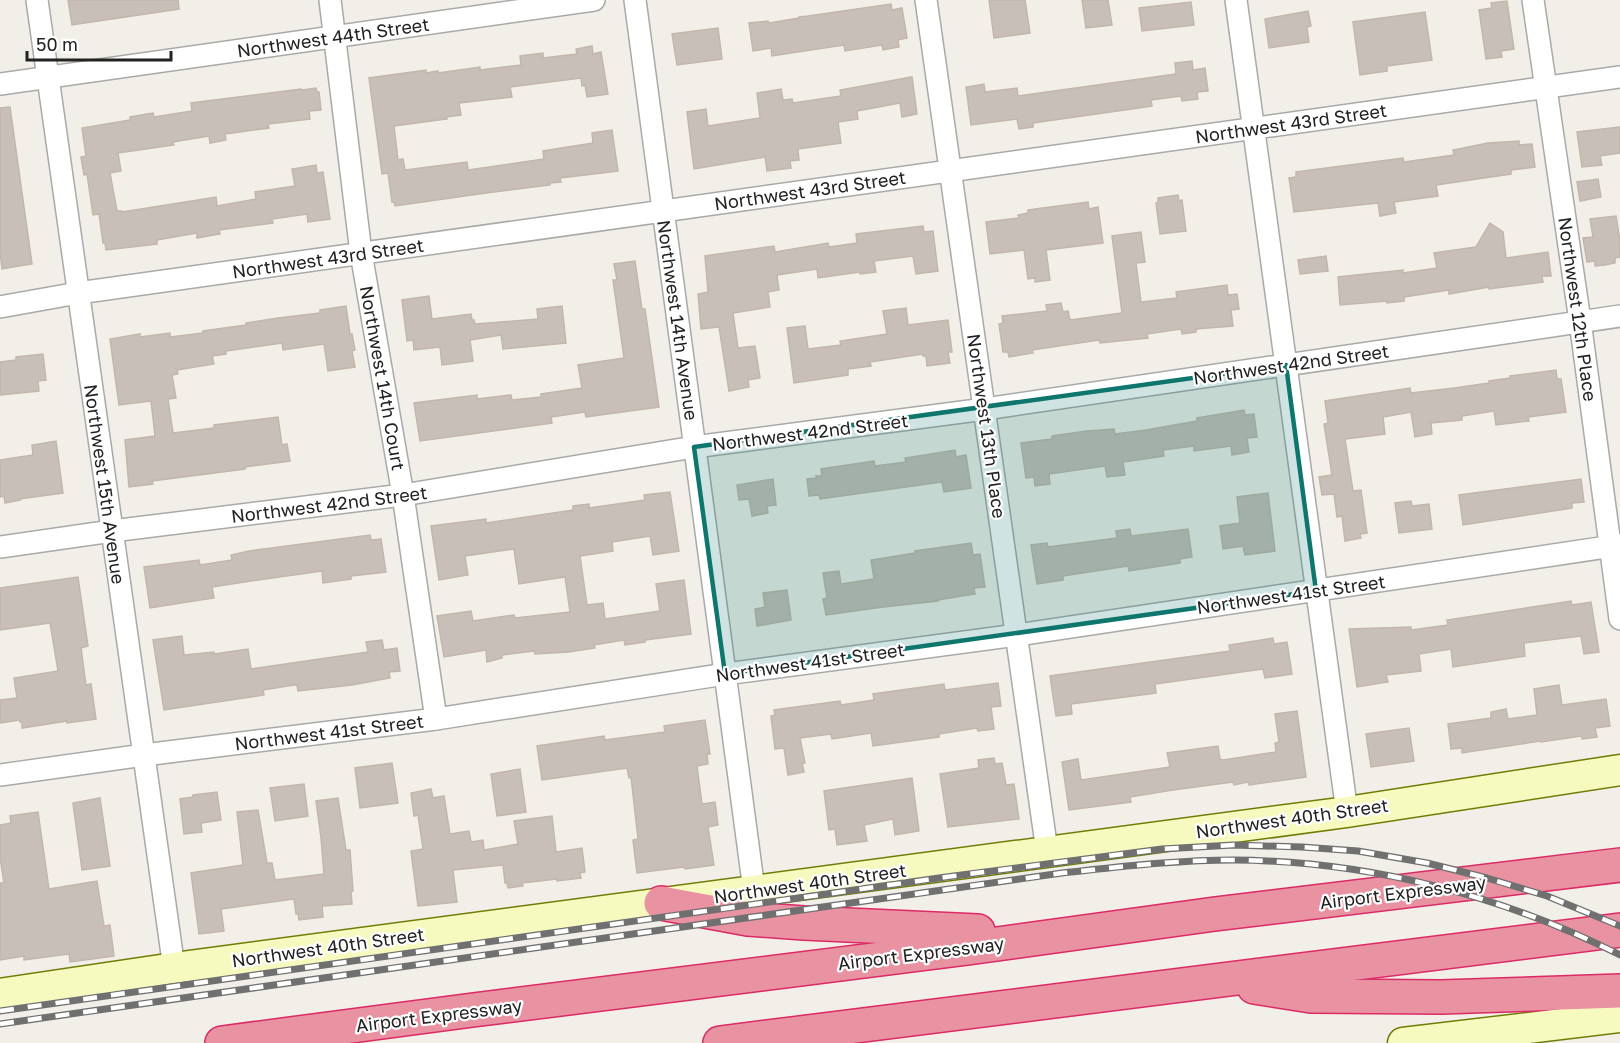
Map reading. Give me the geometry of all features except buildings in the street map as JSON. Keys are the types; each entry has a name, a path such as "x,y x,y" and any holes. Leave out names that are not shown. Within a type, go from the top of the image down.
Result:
{"highway":[{"name":"Airport Expressway","path":"222,1043 1620,865"},
{"path":"662,903 748,919 804,923 965,931 1117,928"},
{"path":"720,1043 1620,930"},
{"path":"1217,981 1311,996 1441,998 1620,991"}],"main road":[{"name":"Northwest 40th Street","path":"0,994 174,968 1347,812 1620,770"},
{"path":"1403,1043 1620,1017"}],"street":[{"name":"Northwest 15th Avenue","path":"37,0 174,968"},
{"name":"Northwest 14th Court","path":"330,0 362,253 403,495 436,719"},
{"name":"Northwest 44th Street","path":"0,84 594,0"},
{"name":"Northwest 14th Avenue","path":"635,0 754,890"},
{"name":"Northwest 13th Place","path":"926,0 1047,851"},
{"path":"1236,0 1347,812"},
{"name":"Northwest 12th Place","path":"1533,0 1616,546 1620,619"},
{"name":"Northwest 43rd Street","path":"0,307 78,293 1620,77"},
{"name":"Northwest 42nd Street","path":"0,548 112,531 403,495 694,447 985,409 1620,316"},
{"name":"Northwest 41st Street","path":"0,776 144,755 436,719 725,674 1017,635 1616,546"}],"highlighted area":[{"path":"1286,365 1316,591 725,674 694,447"}],"railway":[{"path":"0,1011 946,877 1162,849 1233,845 1358,851 1427,863 1547,896 1620,926"},
{"path":"0,1024 1062,873 1191,861 1284,862 1334,867 1433,885 1529,915 1620,955"}]}
